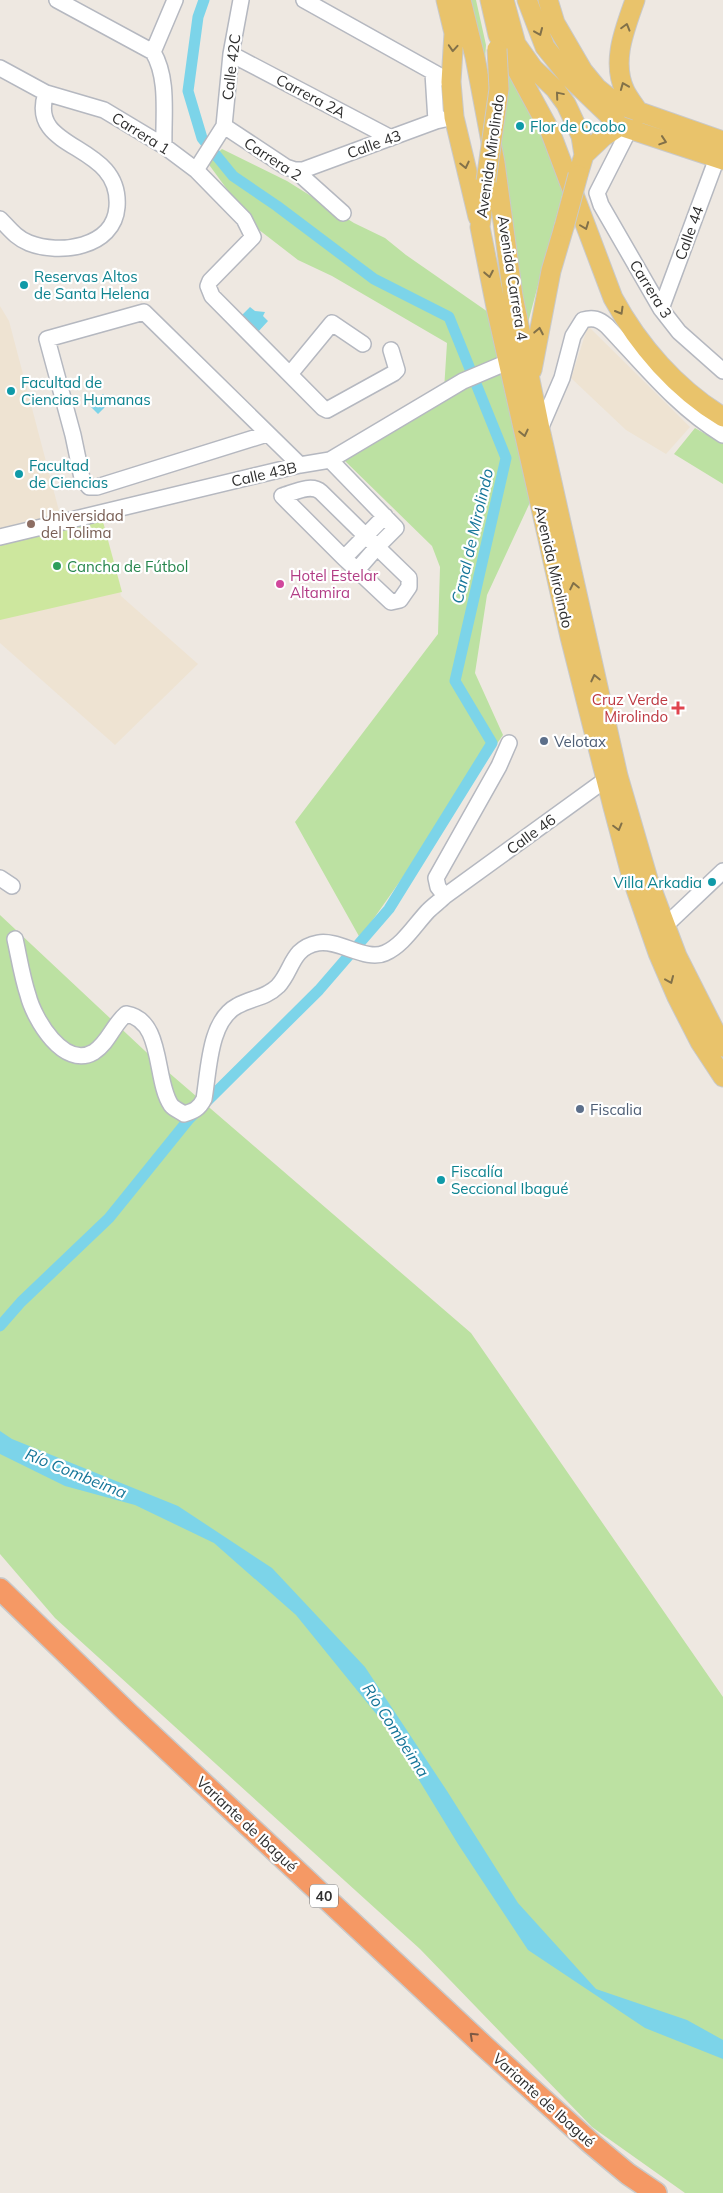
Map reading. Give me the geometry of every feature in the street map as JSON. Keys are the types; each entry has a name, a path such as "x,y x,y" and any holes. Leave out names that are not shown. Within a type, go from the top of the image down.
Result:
{"highway":[{"name":"Variante de Ibagué","path":"0,1589 128,1713 485,2048 592,2144 628,2174 656,2193"},
{"name":"Variante de Ibagué","path":"0,1605 379,1968 484,2066 629,2193"}],"main road":[{"name":"Avenida Carrera 4","path":"446,0 454,33 451,82 445,119 480,226"},
{"name":"Avenida Carrera 4","path":"462,0 495,163 513,296 530,379"},
{"path":"490,0 497,42 550,131 612,298 622,316 643,344 679,384 692,397 723,417"},
{"path":"504,0 516,44 533,68 555,89 566,104 581,136 584,155"},
{"path":"527,0 541,38 557,62 575,84 625,128 721,147"},
{"path":"548,0 555,23 578,64 597,88 617,104 721,147"},
{"path":"635,0 618,54 620,74 625,91 640,114"},
{"name":"Avenida Mirolindo","path":"497,42 499,90 480,226 508,362 589,713 677,956 723,1047"},
{"path":"584,155 603,137 625,128"},
{"name":"Avenida Mirolindo","path":"584,155 551,271 530,379 632,878 658,953 700,1042 723,1077"}],"street":[{"path":"57,0 153,52 160,65 162,79 164,146"},
{"path":"153,52 175,0"},
{"name":"Calle 42C","path":"222,130 241,0"},
{"path":"304,0 451,82"},
{"name":"Carrera 2A","path":"232,54 392,138"},
{"name":"Carrera 1","path":"0,68 46,93 104,110 164,146 196,170 244,219 254,237 210,281 209,290 212,296 290,374"},
{"path":"433,72 445,119"},
{"path":"0,219 16,237 46,248 90,244 100,238 112,223 117,208 116,188 107,170 95,159 53,132 44,121 42,104 46,93"},
{"name":"Calle 43","path":"296,170 303,170 445,119"},
{"name":"Carrera 3","path":"625,128 597,193 601,205 661,309 678,332 723,371"},
{"path":"196,170 222,130"},
{"name":"Carrera 2","path":"222,130 286,167 296,170 343,213"},
{"name":"Calle 44","path":"661,309 721,147"},
{"path":"267,434 97,487 89,487 82,478 73,435 47,339 144,312 300,465"},
{"path":"540,429 562,378 572,336 583,320 591,318 598,319 607,326 671,396 699,421 723,435"},
{"path":"363,344 332,323 290,374 327,410 394,373 397,370 397,366 391,350"},
{"name":"Calle 43B","path":"0,537 300,465 330,460 463,381 508,362"},
{"path":"330,460 396,528 357,570"},
{"path":"309,488 318,489 378,547 408,578 409,586 400,600 394,603 388,600 344,558 282,496 309,488"},
{"path":"344,558 385,516"},
{"path":"445,896 438,888 436,878 499,766 509,743"},
{"name":"Calle 46","path":"15,939 28,997 48,1035 66,1053 81,1057 94,1052 106,1042 118,1021 126,1014 136,1016 146,1026 156,1052 166,1094 172,1106 184,1114 194,1111 201,1106 204,1099 215,1034 223,1017 237,1006 265,996 279,985 293,960 304,948 320,943 345,946 363,953 382,955 395,948 429,910 445,896 612,778"},
{"path":"666,925 723,872"}],"shaded area":[{"name":"Universidad del Tolima","path":"0,306 9,321 63,526 102,518 121,596 198,664 115,745 0,643"},
{"path":"588,326 690,427 666,454 626,430 571,378"}],"green space":[{"path":"467,0 476,0 486,45 483,87"},
{"path":"503,65 539,128 563,192 526,330 498,155"},
{"path":"222,149 287,181 354,223 385,238 406,255 488,312 533,496 487,595 475,673 503,735 360,938 295,822 438,634 440,567 432,546 345,461 444,390 447,343 332,276 298,260 254,226 207,162"},
{"path":"695,428 723,444 723,484 674,454"},
{"name":"Cancha de Fútbol","path":"102,518 122,592 0,620 0,540"},
{"path":"0,915 160,1065 471,1333 723,1697 723,2193 685,2193 592,2127 420,1949 55,1618 0,1554"}],"water":[{"path":"250,307 255,311 265,312 263,316 268,321 257,333 240,317"},
{"path":"103,394 111,401 98,414 90,406"},
{"name":"Río Combeima","path":"0,1431 12,1439 178,1506 272,1568 365,1667 518,1903 596,1989 687,2020 723,2040 723,2059 645,2028 528,1950 458,1844 386,1726 296,1615 214,1543 135,1505 65,1486 0,1454"}],"waterway":[{"name":"Canal de Mirolindo","path":"0,1326 21,1302 109,1218 189,1119 319,990 389,909 492,743 455,681 506,458 449,317 374,279 277,206 233,176 202,138 188,91 198,17 204,0"}],"place":[{"name":"Flor de Ocobo","path":"520,126"},
{"name":"Reservas Altos de Santa Helena","path":"24,285"},
{"name":"Facultad de Ciencias Humanas","path":"11,391"},
{"name":"Facultad de Ciencias","path":"19,474"},
{"name":"Universidad del Tolima","path":"31,524"},
{"name":"Cancha de Fútbol","path":"57,566"},
{"name":"Hotel Estelar Altamira","path":"280,584"},
{"name":"Cruz Verde Mirolindo","path":"678,708"},
{"name":"Velotax","path":"544,741"},
{"name":"Villa Arkadia","path":"712,882"},
{"name":"Fiscalia","path":"580,1109"},
{"name":"Fiscalía Seccional Ibagué","path":"441,1180"}]}
